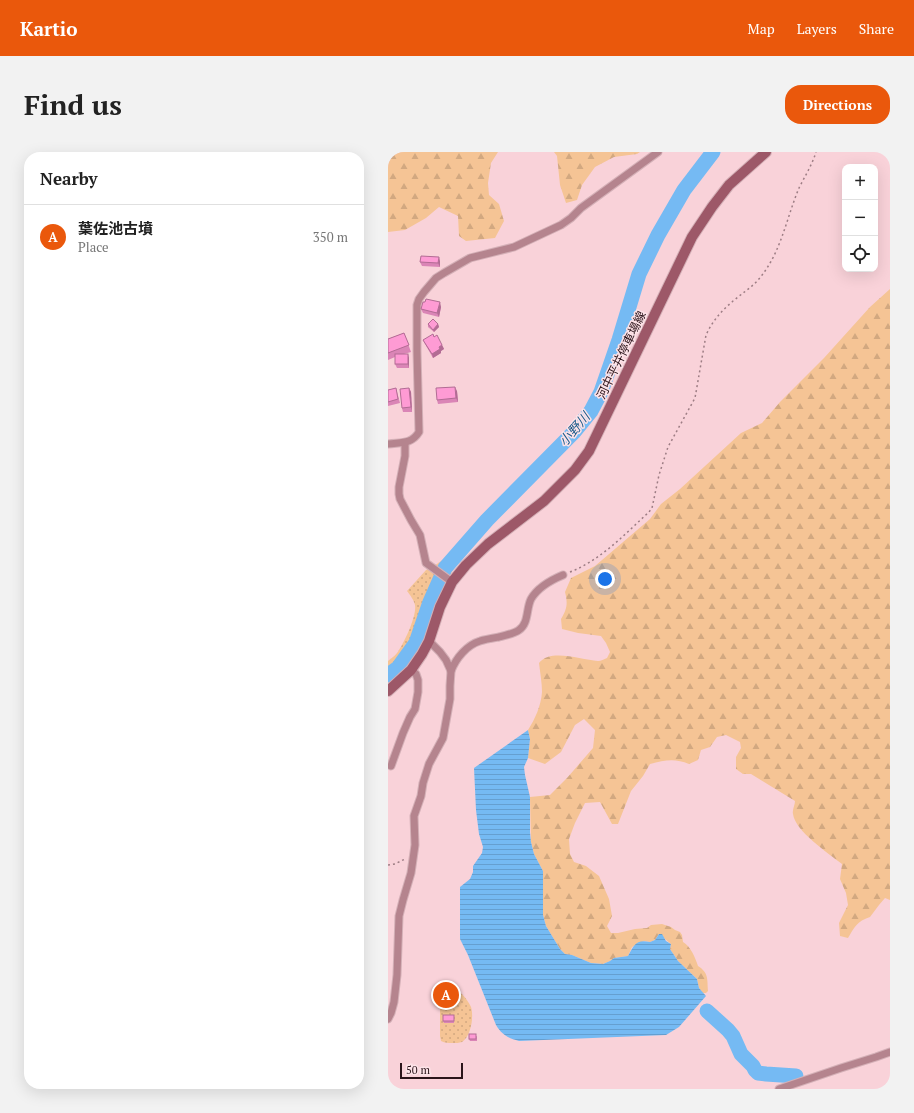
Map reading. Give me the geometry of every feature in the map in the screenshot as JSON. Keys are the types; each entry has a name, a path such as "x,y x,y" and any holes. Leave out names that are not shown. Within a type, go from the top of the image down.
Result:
{"main road":[{"name":"河中平井停車場線","path":"388,690 411,670 422,654 429,640 450,580 488,544 544,501 575,470 589,451 692,237 729,185 766,152"}],"street":[{"path":"388,444 405,443 413,439 419,432 416,311 419,299 436,278 470,258 514,247 561,225 593,199 658,152"},
{"path":"405,443 405,456 399,487 400,499 420,535 426,563 450,580"},
{"path":"388,1019 394,1002 397,975 399,916 411,873 414,854 414,816 422,783 429,764 443,738 450,700 451,671 453,665 465,650 472,645 480,641 505,636 520,630 525,624 528,606 534,595 545,584 563,574"},
{"path":"429,640 446,660 451,671"},
{"path":"391,766 403,733 415,709 418,692 418,680 416,674 411,670"},
{"path":"779,1089 890,1052"}],"path":[{"path":"563,574 578,569 594,560 652,508 659,475 668,447 695,398 706,335 709,328 731,302 757,281 767,269 774,256 800,188 814,160 816,152"},
{"path":"388,865 395,864 414,854"}],"green space":[{"path":"388,152 498,152 491,163 488,183 489,195 499,204 504,221 495,238 466,241 459,236 458,216 439,207 426,218 405,230 388,232"},
{"path":"554,152 640,152 637,154 614,157 595,167 582,185 577,200 566,203 560,185 557,156"},
{"path":"890,289 890,900 885,898 870,917 856,925 848,938 840,936 839,923 848,905 846,893 840,879 842,864 813,841 795,821 793,811 795,801 751,774 743,774 736,769 736,757 741,748 740,742 726,735 717,737 710,747 701,750 698,760 689,764 670,760 650,764 631,791 618,824 612,824 600,802 585,803 569,839 570,854 574,862 586,866 599,876 609,899 612,916 607,926 611,933 647,928 651,925 662,924 680,932 683,942 690,949 698,966 706,974 708,991 703,993 699,988 697,979 678,961 670,949 671,944 659,934 655,940 650,942 644,941 632,947 628,956 614,958 603,964 591,963 572,955 565,954 560,949 546,926 543,915 543,871 534,854 531,842 530,797 550,795 567,778 593,748 595,730 584,719 575,725 561,752 545,764 528,758 530,739 528,730 537,712 542,692 539,663 551,656 567,656 599,661 607,658 610,652 601,636 562,629 561,619 565,612 567,603 565,592 571,578 595,566 650,519 661,504 680,489 741,433 762,423 870,307"},
{"path":"467,543 444,587 421,643 412,658 388,683 388,661 396,654 401,646 410,628 414,615 415,605 407,591 426,570"},
{"path":"455,989 468,1001 472,1011 472,1021 470,1031 462,1042 447,1043 441,1041 440,1036 440,997 445,990"}],"water":[{"path":"528,730 530,739 528,758 524,767 530,797 531,842 534,854 543,871 543,915 546,926 560,949 565,954 572,955 591,963 603,964 614,958 628,956 638,942 650,942 655,940 659,934 662,934 666,941 671,944 670,949 678,961 697,979 699,988 706,996 679,1027 666,1035 519,1041 506,1036 496,1025 468,955 460,939 460,887 470,879 473,872 473,866 482,853 483,847 479,834 476,810 474,768"}],"building":[{"path":"421,256 439,257 438,263 420,262"},
{"path":"426,299 440,302 437,313 421,309 423,302 425,302"},
{"path":"433,319 438,324 433,330 428,324"},
{"path":"404,333 409,345 388,353 388,339"},
{"path":"433,334 434,337 437,335 442,345 439,347 440,349 432,354 423,340"},
{"path":"395,354 408,354 408,364 395,364"},
{"path":"455,387 456,398 437,400 436,388"},
{"path":"396,388 398,399 388,402 388,390"},
{"path":"409,388 411,407 402,408 400,389"},
{"path":"443,1015 454,1015 454,1021 443,1021"},
{"path":"469,1034 476,1034 476,1039 469,1039"}],"waterway":[{"name":"小野川","path":"388,675 398,668 416,643 430,602 445,568 487,520 574,432 591,411 601,392 639,274 658,235 684,190 713,152"},
{"path":"707,1011 733,1036 741,1054 758,1073 796,1076"}],"place":[{"name":"葉佐池古墳","path":"446,995"}]}
